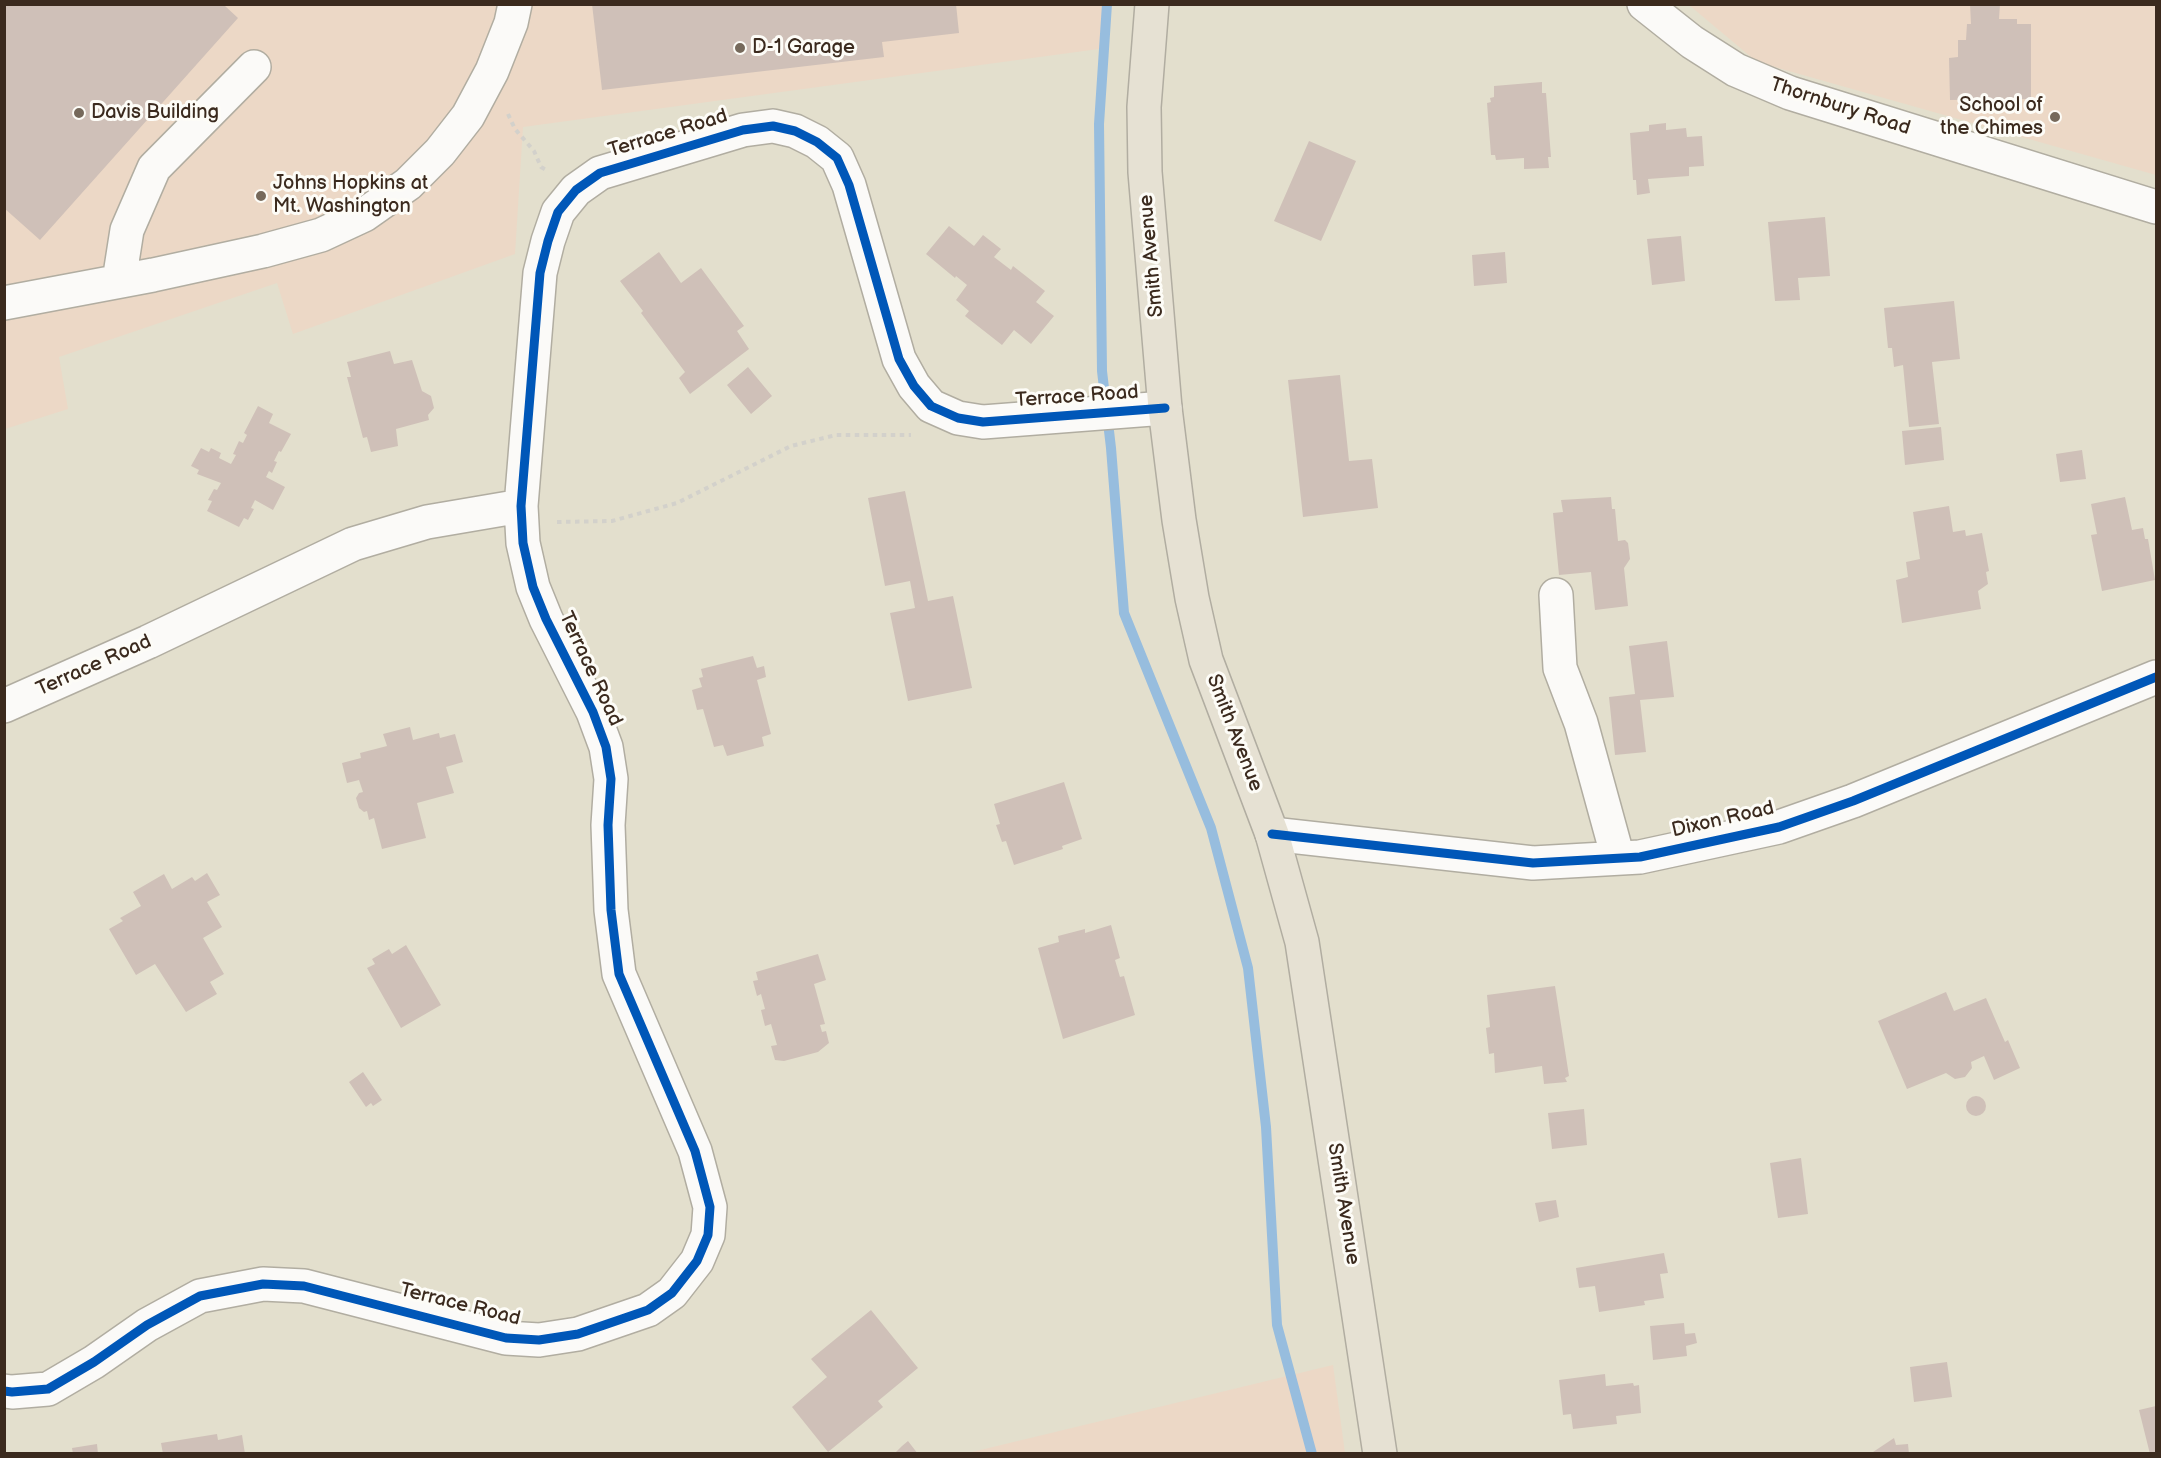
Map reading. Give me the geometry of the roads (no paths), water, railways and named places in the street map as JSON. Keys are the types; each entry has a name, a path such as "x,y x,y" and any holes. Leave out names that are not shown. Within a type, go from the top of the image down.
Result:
{"main road":[{"name":"Smith Avenue","path":"1152,4 1144,107 1145,172 1165,408 1179,520 1192,598 1206,660 1272,834 1302,942 1380,1454"}],"street":[{"path":"4,303 263,251 321,235 364,215 408,184 440,152 468,116 492,71 511,24 515,4"},
{"name":"Thornbury Road","path":"1644,4 1692,42 1736,70 1790,93 2152,200"},
{"path":"119,281 127,230 154,168 254,67"},
{"name":"Terrace Road","path":"4,1390 12,1392 48,1389 94,1362 147,1325 200,1296 263,1284 304,1286 506,1338 539,1341 578,1334 648,1310 672,1293 697,1261 708,1234 710,1207 695,1151 619,974 611,910 608,825 610,778 606,747 593,712 546,619 533,587 523,543 521,515 540,273 558,212 576,190 600,173 742,130 773,126 795,130 817,142 837,158 849,185 899,359 914,386 931,406 958,418 983,422 1165,408"},
{"name":"Terrace Road","path":"4,706 148,642 352,544 427,522 521,515"},
{"path":"1556,595 1560,668 1581,723 1618,858"},
{"name":"Dixon Road","path":"1272,834 1533,863 1640,857 1779,827 1853,801 2157,676"}],"waterway":[{"path":"1107,4 1099,124 1102,371 1111,448 1124,613 1211,828 1248,968 1266,1127 1277,1325 1312,1454"}],"place":[{"name":"D-1 Garage","path":"740,48"},
{"name":"Davis Building","path":"79,113"},
{"name":"School of the Chimes","path":"2055,117"},
{"name":"Johns Hopkins at Mt. Washington","path":"261,196"}]}
